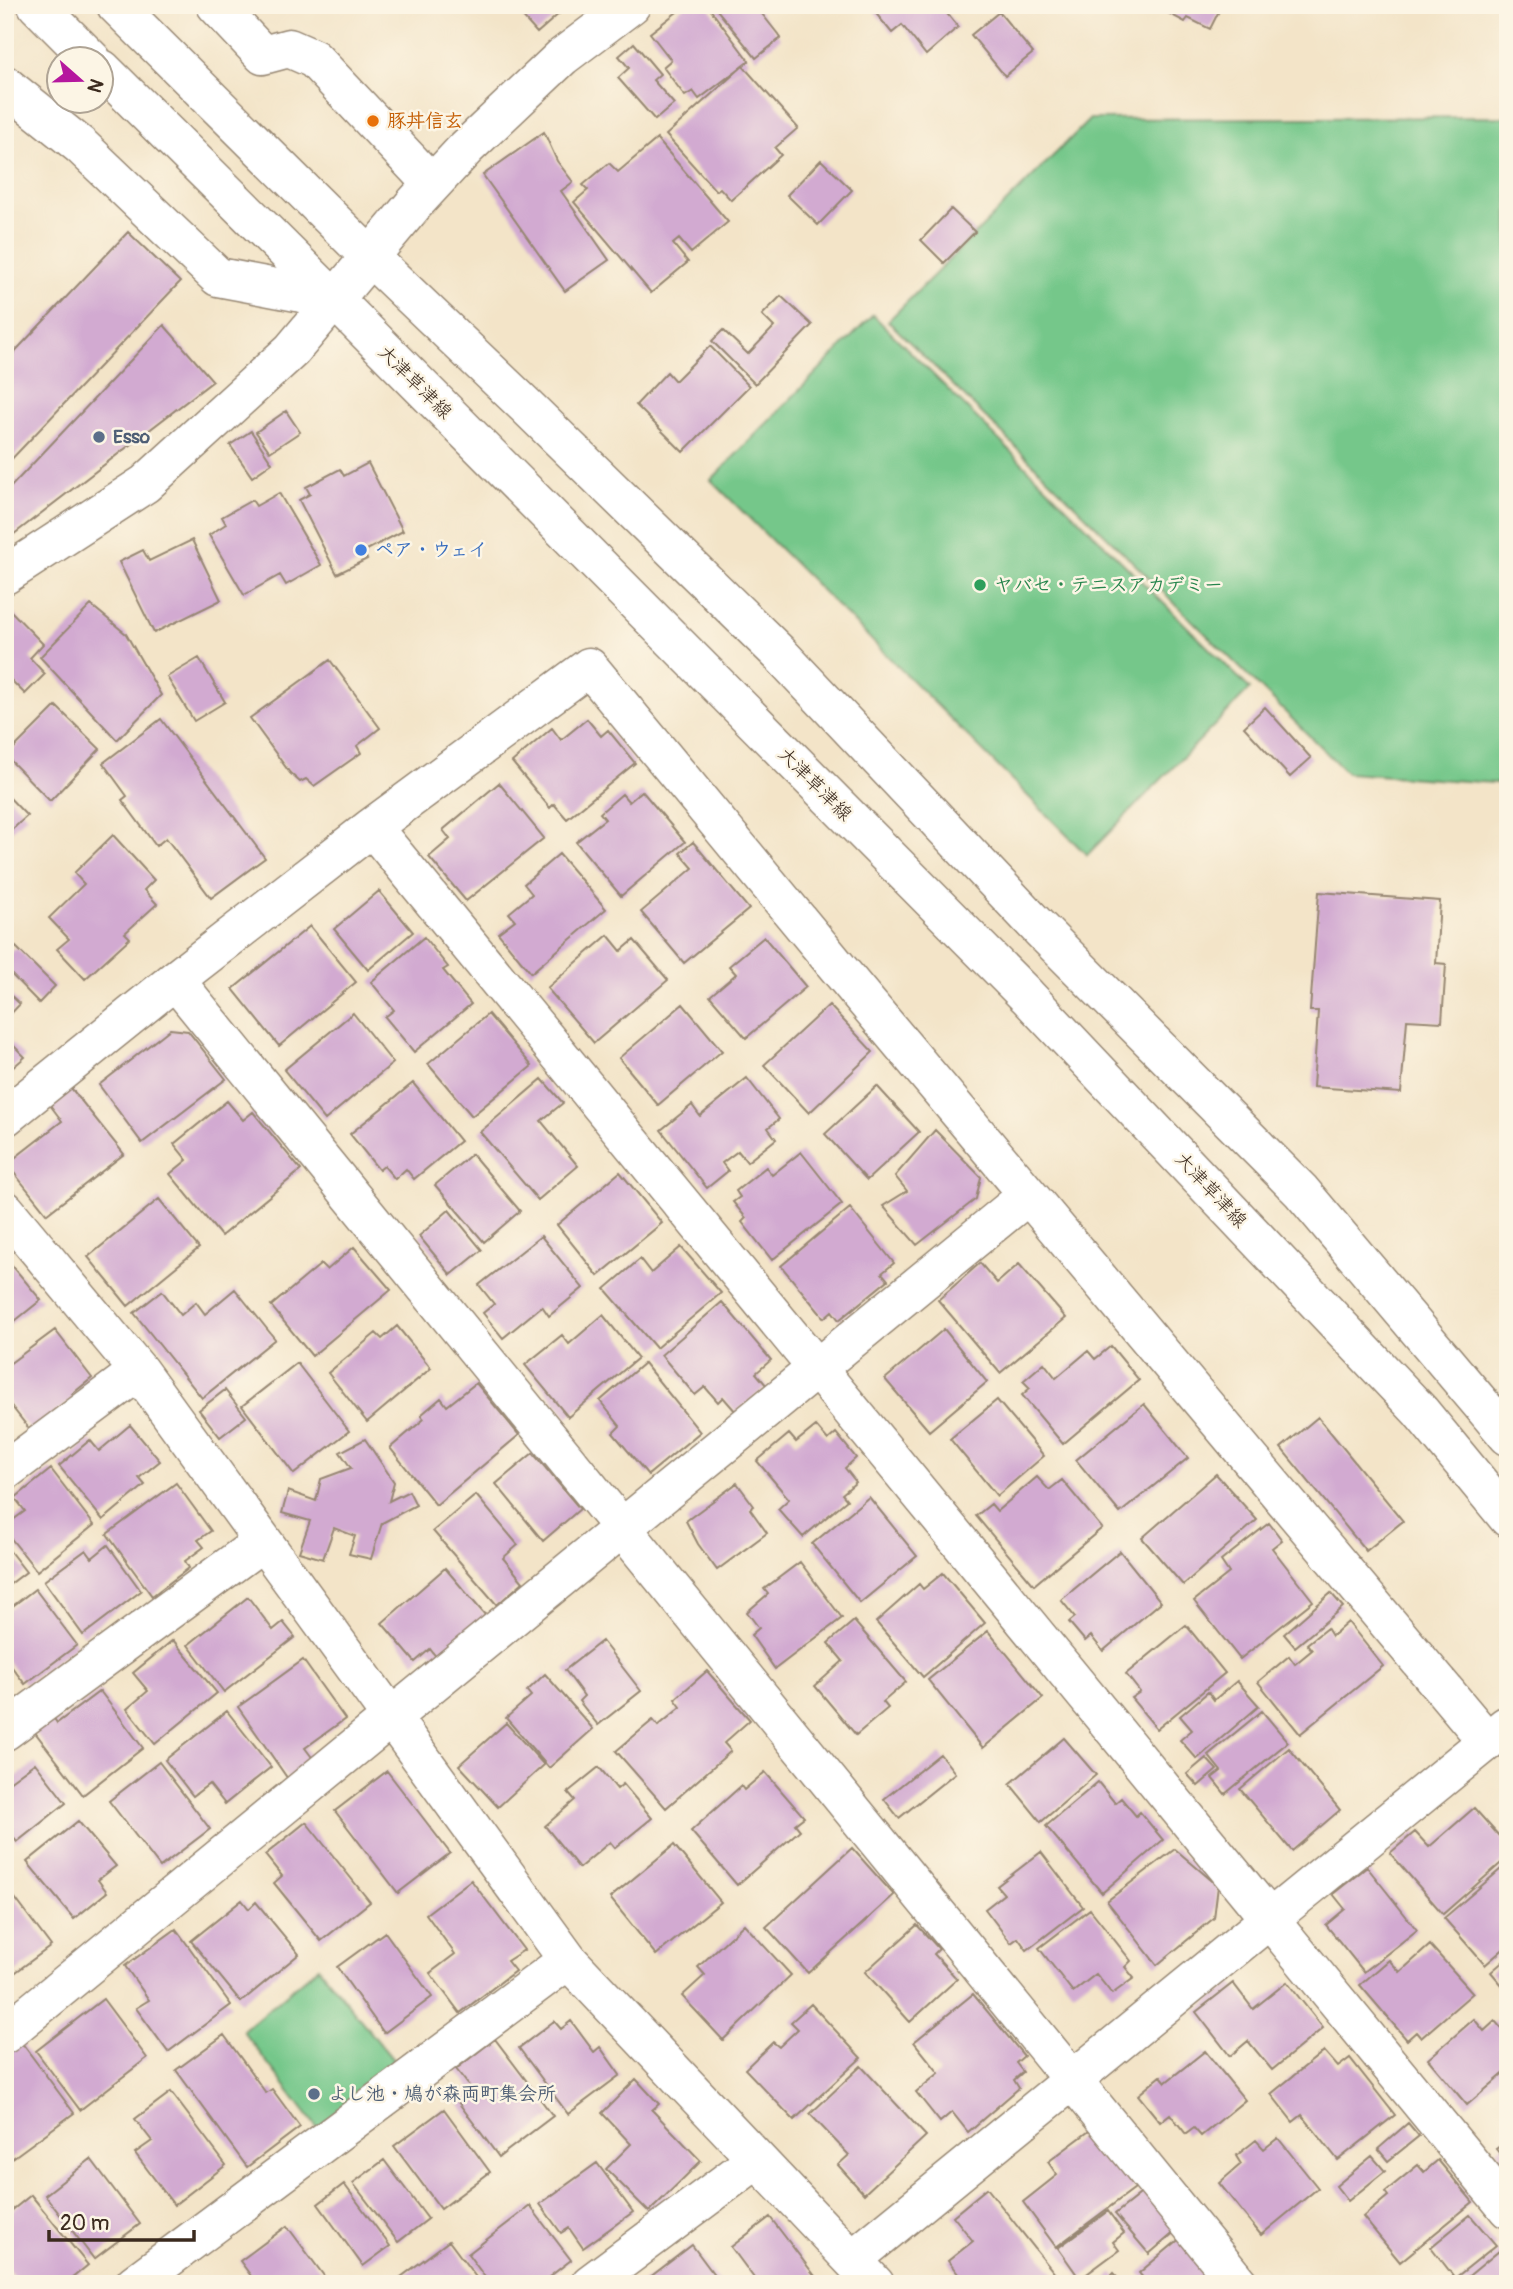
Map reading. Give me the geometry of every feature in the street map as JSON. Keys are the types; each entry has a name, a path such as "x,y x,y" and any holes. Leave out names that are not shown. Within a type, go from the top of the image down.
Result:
{"street":[{"path":"37,5 78,46"},
{"path":"116,5 370,257 779,653 1040,929 1301,1191 1508,1436"},
{"path":"216,5 263,55 289,48 314,59 432,184"},
{"path":"5,575 145,484 292,350 432,184 466,148 562,57 631,5"},
{"name":"大津草津線","path":"116,83 1027,996 1420,1411 1508,1518"},
{"path":"5,85 81,146 218,277 334,299"},
{"path":"5,1117 372,827 589,667 1028,1195 1498,1733 1073,2080 864,2272 568,1960 139,1371 5,1210"},
{"path":"372,827 1508,2209"},
{"path":"175,980 1239,2284"},
{"path":"5,2034 1028,1195"},
{"path":"5,1471 139,1371"},
{"path":"5,1731 262,1542"},
{"path":"134,2284 568,1960"},
{"path":"590,2284 756,2160"}],"green space":[{"path":"1508,117 1508,784 1347,773 888,321 1090,119"},
{"name":"ヤバセ・テニスアカデミー","path":"873,315 1250,689 1087,855 711,480"},
{"path":"318,1967 394,2061 318,2129 243,2031"}],"building":[{"path":"512,5 569,5 537,33"},
{"path":"686,5 707,5 749,61 699,99 693,91 685,96 663,67 671,60 650,33"},
{"path":"713,5 755,5 781,38 756,58"},
{"path":"869,5 940,5 958,27 926,55 902,25 892,33"},
{"path":"1153,5 1222,5 1210,29 1188,18 1185,22"},
{"path":"999,12 1033,53 1005,76 971,35"},
{"path":"634,43 660,74 653,80 674,104 655,120 618,78 629,68 619,56"},
{"path":"743,66 798,128 775,148 781,155 731,200 720,188 716,191 666,135"},
{"path":"544,132 557,161 573,182 561,191 609,260 565,291 483,175"},
{"path":"657,139 728,222 691,253 679,239 673,244 688,262 651,293 574,202 588,190 583,185 609,163 618,172"},
{"path":"821,160 852,190 818,225 787,195"},
{"path":"951,209 975,232 944,263 921,240"},
{"path":"128,232 180,282 5,466 5,362"},
{"path":"781,296 812,325 755,384 712,341 723,330 748,354 774,327 762,315"},
{"name":"Esso","path":"164,325 213,381 5,541 5,493"},
{"path":"710,346 749,386 683,452 636,405 667,372 675,381"},
{"path":"286,411 300,432 270,452 256,432"},
{"path":"251,431 272,463 252,477 230,445"},
{"path":"368,463 403,531 363,552 367,559 337,574 299,500 310,494 306,487 340,469 344,476"},
{"path":"279,493 321,565 286,585 280,575 244,595 209,535 226,524 222,517 252,500 256,506"},
{"path":"192,540 221,600 154,633 119,562 143,550 149,561"},
{"path":"5,605 43,644 30,658 45,674 25,694 5,674"},
{"path":"91,605 126,634 161,695 117,740 40,657"},
{"path":"199,658 225,702 194,721 167,677"},
{"path":"330,660 380,728 357,746 361,753 314,786 306,779 300,782 290,773 250,718"},
{"path":"56,706 100,749 50,801 6,756"},
{"path":"1265,707 1311,758 1290,777 1244,727"},
{"path":"161,719 265,858 211,898 166,838 156,846 122,800 127,796 103,763"},
{"path":"587,719 601,736 608,730 635,763 567,819 554,804 550,808 512,762 552,728 561,740"},
{"path":"499,783 544,838 466,901 429,857 450,839 443,830"},
{"path":"642,791 685,842 621,896 576,842 605,819 600,813 622,794 629,802"},
{"path":"5,793 27,816 5,836"},
{"path":"113,835 154,880 144,890 157,904 125,933 130,938 85,979 57,949 69,939 49,918 84,884 74,873"},
{"path":"693,842 749,909 684,963 641,912 693,868 680,853"},
{"path":"559,854 606,909 531,973 498,933 515,920 509,913 532,894 524,884"},
{"path":"379,891 413,932 368,970 334,929"},
{"path":"1319,892 1440,901 1436,963 1446,964 1442,1022 1407,1020 1401,1093 1313,1087 1318,1011 1310,1011"},
{"path":"310,926 356,982 279,1046 233,989"},
{"path":"608,935 621,951 634,940 668,980 594,1043 547,988"},
{"path":"424,937 448,967 443,970 471,1004 414,1052 385,1017 394,1010 371,982"},
{"path":"764,937 806,987 746,1038 710,996 736,974 729,966"},
{"path":"16,947 55,986 39,1003 5,968 5,958"},
{"path":"5,990 20,1004 5,1020"},
{"path":"683,1004 722,1051 658,1105 619,1058"},
{"path":"829,1005 873,1052 809,1113 764,1065"},
{"path":"353,1013 393,1063 325,1120 284,1070"},
{"path":"488,1014 532,1066 472,1116 428,1064"},
{"path":"170,1029 188,1031 226,1079 142,1143 99,1085"},
{"path":"5,1037 25,1057 10,1070 5,1065"},
{"path":"747,1078 779,1119 768,1128 776,1139 747,1162 738,1151 722,1163 728,1171 707,1188 661,1130 692,1105 700,1116"},
{"path":"542,1079 563,1103 541,1121 578,1166 538,1200 480,1132"},
{"path":"413,1083 460,1141 414,1179 406,1169 395,1179 384,1166 379,1170 350,1134"},
{"path":"877,1086 919,1132 867,1180 825,1134"},
{"path":"71,1088 124,1154 47,1214 7,1164 62,1121 50,1105"},
{"path":"227,1101 243,1120 253,1112 301,1170 221,1236 170,1174 187,1160 174,1144"},
{"path":"935,1130 981,1177 976,1199 917,1245 883,1206 907,1191 895,1176"},
{"path":"801,1152 842,1204 772,1260 742,1222 746,1218 733,1202 740,1197 736,1191 766,1167 772,1175"},
{"path":"472,1154 520,1211 484,1242 435,1185"},
{"path":"620,1172 662,1223 598,1276 557,1225"},
{"path":"159,1199 199,1248 128,1306 88,1257"},
{"path":"850,1208 894,1263 882,1273 888,1280 839,1320 832,1311 824,1318 781,1266"},
{"path":"449,1210 482,1250 451,1275 419,1236"},
{"path":"541,1236 583,1288 549,1316 542,1306 503,1338 483,1313 494,1304 479,1285"},
{"path":"354,1247 391,1290 312,1356 271,1306 321,1264 327,1270"},
{"path":"681,1247 721,1293 656,1348 605,1289 640,1259 651,1273"},
{"path":"5,1257 41,1300 5,1329"},
{"path":"980,1263 997,1283 1019,1264 1066,1318 1000,1373 938,1300"},
{"path":"235,1289 275,1339 202,1398 134,1313 162,1291 181,1315 196,1302 205,1314"},
{"path":"722,1302 771,1360 756,1373 767,1386 736,1412 723,1397 718,1402 705,1387 695,1395 661,1355"},
{"path":"603,1315 638,1358 568,1417 525,1365 562,1335 569,1344"},
{"path":"397,1326 431,1368 367,1422 328,1373 376,1333 382,1339"},
{"path":"944,1329 987,1382 929,1431 885,1379"},
{"path":"55,1330 92,1378 72,1394 75,1397 31,1431 5,1398 5,1367"},
{"path":"1111,1346 1139,1380 1063,1444 1022,1395 1030,1388 1023,1381 1044,1363 1056,1378 1088,1351 1095,1359"},
{"path":"297,1363 349,1431 294,1474 242,1406"},
{"path":"644,1363 700,1432 648,1475 613,1433 620,1426 600,1401"},
{"path":"476,1383 519,1435 436,1505 390,1448 424,1419 421,1415 441,1398 447,1406"},
{"path":"225,1390 246,1417 220,1437 199,1410"},
{"path":"997,1400 1044,1456 997,1496 950,1439"},
{"path":"1144,1404 1188,1458 1120,1513 1076,1460"},
{"path":"1318,1417 1403,1521 1366,1551 1281,1448"},
{"path":"130,1425 160,1461 139,1478 145,1485 103,1520 59,1466 90,1440 99,1451"},
{"path":"816,1426 828,1440 836,1433 856,1458 845,1468 856,1482 842,1494 847,1500 803,1537 778,1509 789,1499 757,1461 789,1434 796,1442"},
{"path":"365,1439 394,1482 389,1501 409,1491 416,1505 382,1523 371,1559 349,1554 355,1536 334,1528 323,1559 299,1552 310,1521 282,1513 288,1491 316,1501 321,1479 351,1468 340,1452"},
{"path":"533,1453 580,1509 543,1541 496,1484"},
{"path":"51,1469 94,1525 37,1571 5,1531 5,1526 25,1511 15,1498"},
{"path":"1216,1474 1257,1520 1183,1585 1142,1538"},
{"path":"1037,1477 1049,1490 1062,1480 1102,1528 1034,1585 976,1516 991,1504 997,1511"},
{"path":"176,1483 211,1531 198,1540 204,1547 185,1561 189,1568 152,1596 107,1534"},
{"path":"737,1483 754,1506 750,1509 767,1533 717,1570 698,1544 686,1521"},
{"path":"476,1495 518,1545 503,1558 523,1582 497,1605 433,1531"},
{"path":"869,1497 917,1556 860,1603 812,1544"},
{"path":"1269,1523 1282,1540 1272,1548 1313,1601 1240,1659 1194,1601 1229,1573 1221,1561"},
{"path":"5,1545 26,1572 5,1588"},
{"path":"108,1545 141,1591 83,1635 44,1581 86,1550 92,1558"},
{"path":"1120,1551 1161,1602 1103,1651 1091,1636 1085,1641 1069,1622 1075,1617 1061,1600"},
{"path":"800,1562 842,1618 775,1669 751,1635 759,1628 747,1612 768,1594 764,1589"},
{"path":"445,1568 486,1616 437,1658 430,1649 415,1662 382,1623"},
{"path":"943,1573 985,1623 923,1677 876,1622 919,1584 923,1589"},
{"path":"35,1589 77,1645 25,1684 5,1658 5,1612"},
{"path":"1331,1593 1343,1607 1295,1647 1284,1634"},
{"path":"248,1597 273,1630 283,1622 295,1637 224,1692 188,1645"},
{"path":"854,1621 906,1682 883,1702 888,1708 856,1735 815,1686 843,1661 828,1643"},
{"path":"1348,1622 1383,1666 1300,1734 1258,1682 1289,1656 1295,1664 1312,1650 1307,1644 1327,1628 1332,1636"},
{"path":"1186,1625 1225,1673 1157,1729 1131,1698 1140,1692 1126,1674"},
{"path":"988,1631 1043,1698 983,1748 928,1680"},
{"path":"173,1640 217,1693 155,1744 127,1709 148,1691 133,1673"},
{"path":"602,1641 641,1691 598,1725 579,1701 584,1696 565,1670"},
{"path":"303,1660 345,1719 305,1748 314,1760 288,1779 238,1707"},
{"path":"707,1671 750,1720 724,1743 731,1751 666,1808 616,1751 653,1720 658,1726 681,1707 675,1699"},
{"path":"545,1674 593,1729 549,1768 506,1718 531,1696 527,1691"},
{"path":"1237,1681 1259,1706 1197,1759 1180,1740 1192,1730 1180,1716 1208,1692 1214,1700"},
{"path":"100,1691 143,1748 83,1795 34,1731 53,1717 57,1723"},
{"path":"227,1711 271,1767 225,1804 209,1784 193,1796 165,1760"},
{"path":"1262,1711 1288,1742 1225,1794 1212,1778 1221,1771 1208,1755"},
{"path":"506,1723 544,1765 498,1807 459,1765"},
{"path":"1064,1738 1096,1775 1041,1822 1010,1784"},
{"path":"1289,1748 1340,1810 1292,1851 1240,1789"},
{"path":"940,1754 955,1773 899,1818 884,1799"},
{"path":"1206,1758 1217,1770 1198,1786 1187,1774"},
{"path":"159,1762 210,1829 160,1867 109,1801"},
{"path":"35,1763 66,1803 17,1842 5,1827 5,1785"},
{"path":"599,1767 617,1789 623,1784 652,1818 615,1848 610,1842 579,1868 545,1826 575,1800 568,1792"},
{"path":"387,1771 450,1853 398,1893 335,1811"},
{"path":"765,1772 804,1817 795,1824 800,1830 737,1885 691,1831 741,1786 744,1790"},
{"path":"1098,1782 1115,1803 1121,1798 1136,1816 1140,1812 1163,1840 1102,1893 1046,1826"},
{"path":"1474,1808 1508,1846 1508,1857 1443,1914 1390,1853 1415,1832 1429,1847"},
{"path":"78,1821 116,1866 98,1880 107,1892 74,1919 27,1862"},
{"path":"306,1822 370,1902 321,1941 274,1883 282,1876 265,1855"},
{"path":"674,1845 721,1902 656,1955 610,1898"},
{"path":"852,1848 894,1895 808,1973 766,1927"},
{"path":"1175,1849 1218,1886 1214,1918 1157,1965 1107,1901"},
{"path":"1041,1852 1083,1907 1027,1950 1018,1938 1011,1943 985,1909 1004,1894 997,1886"},
{"path":"1508,1863 1508,1945 1485,1965 1444,1918"},
{"path":"1367,1867 1417,1930 1364,1972 1326,1925 1345,1909 1333,1894"},
{"path":"471,1880 524,1950 507,1961 515,1971 460,2013 430,1973 455,1954 426,1914"},
{"path":"12,1894 51,1946 5,1980 5,1900"},
{"path":"242,1900 249,1909 256,1902 299,1954 241,2002 191,1941"},
{"path":"1090,1909 1131,1961 1125,1967 1134,1978 1112,1994 1096,1974 1073,1992 1039,1948"},
{"path":"744,1924 791,1975 723,2040 682,1996 705,1975 698,1967"},
{"path":"917,1925 939,1949 934,1954 957,1979 910,2022 865,1972"},
{"path":"176,1929 231,2005 168,2052 136,2008 149,2000 125,1966"},
{"path":"385,1932 432,1997 384,2033 337,1967"},
{"path":"1430,1945 1473,1993 1421,2038 1416,2032 1407,2040 1360,1985 1389,1960 1400,1972"},
{"path":"1506,1959 1508,1961 1508,1992 1491,1972"},
{"path":"1287,1982 1323,2028 1272,2070 1248,2041 1230,2056 1196,2012 1233,1983 1253,2009"},
{"path":"973,1994 1024,2056 1016,2063 1023,2072 1014,2080 1019,2088 968,2132 952,2112 940,2122 916,2092 939,2073 914,2042"},
{"path":"103,1999 147,2058 80,2110 36,2051"},
{"path":"811,2004 861,2058 794,2120 745,2069 773,2042 779,2047 798,2029 791,2022"},
{"path":"1474,2019 1484,2031 1495,2021 1508,2036 1508,2070 1467,2105 1428,2059"},
{"path":"554,2021 561,2029 571,2021 594,2052 600,2047 620,2075 568,2114 519,2048"},
{"path":"224,2035 266,2093 272,2089 300,2127 247,2167 176,2070"},
{"path":"19,2039 74,2113 10,2160 5,2154 5,2049"},
{"path":"495,2039 553,2116 499,2157 458,2102 473,2091 456,2069"},
{"path":"1205,2051 1245,2100 1201,2136 1194,2128 1186,2134 1170,2114 1160,2122 1138,2095 1161,2076 1166,2082"},
{"path":"1324,2051 1338,2067 1350,2058 1395,2115 1338,2160 1302,2115 1293,2122 1271,2094"},
{"path":"861,2066 926,2136 864,2194 838,2165 849,2155 810,2114"},
{"path":"636,2079 659,2104 652,2110 701,2161 649,2212 606,2169 631,2144 602,2113"},
{"path":"171,2092 226,2165 174,2205 135,2153 152,2141 135,2119"},
{"path":"444,2109 490,2172 441,2209 394,2146"},
{"path":"1408,2123 1419,2136 1388,2161 1378,2149"},
{"path":"1092,2129 1135,2188 1056,2247 1023,2202 1057,2175 1048,2162"},
{"path":"1278,2138 1318,2188 1261,2235 1219,2183 1241,2164 1236,2156 1256,2140 1264,2149"},
{"path":"1508,2140 1508,2164 1496,2149"},
{"path":"1372,2156 1385,2171 1348,2201 1336,2186"},
{"path":"91,2159 140,2224 94,2259 45,2195"},
{"path":"384,2160 428,2219 398,2242 353,2183"},
{"path":"1438,2160 1473,2202 1400,2262 1363,2217 1388,2196 1385,2192 1418,2165 1424,2172"},
{"path":"597,2163 633,2212 583,2248 569,2228 561,2233 540,2204"},
{"path":"344,2184 390,2246 363,2266 318,2204"},
{"path":"987,2188 1063,2284 956,2284 962,2279 948,2261 973,2241 953,2216"},
{"path":"1144,2191 1177,2230 1149,2254 1115,2214"},
{"path":"31,2195 88,2265 65,2284 21,2284 5,2265 5,2216"},
{"path":"530,2206 571,2260 540,2284 490,2284 468,2254"},
{"path":"1108,2211 1124,2233 1113,2242 1119,2250 1080,2279 1058,2248"},
{"path":"1470,2215 1496,2245 1455,2278 1431,2247"},
{"path":"770,2217 821,2284 747,2284 754,2278 731,2247"},
{"path":"287,2226 330,2284 257,2284 240,2261"},
{"path":"1182,2237 1221,2284 1148,2284 1139,2273"},
{"path":"449,2241 481,2284 400,2284 397,2280"},
{"path":"692,2245 721,2284 641,2284"},
{"path":"1499,2251 1508,2261 1508,2284 1459,2284"},
{"path":"1113,2273 1123,2284 1102,2284"}],"place":[{"name":"豚丼信玄","path":"373,121"},
{"name":"Esso","path":"99,437"},
{"name":"ペア・ウェイ","path":"361,550"},
{"name":"ヤバセ・テニスアカデミー","path":"980,585"},
{"name":"よし池・鳩が森両町集会所","path":"314,2094"}]}
